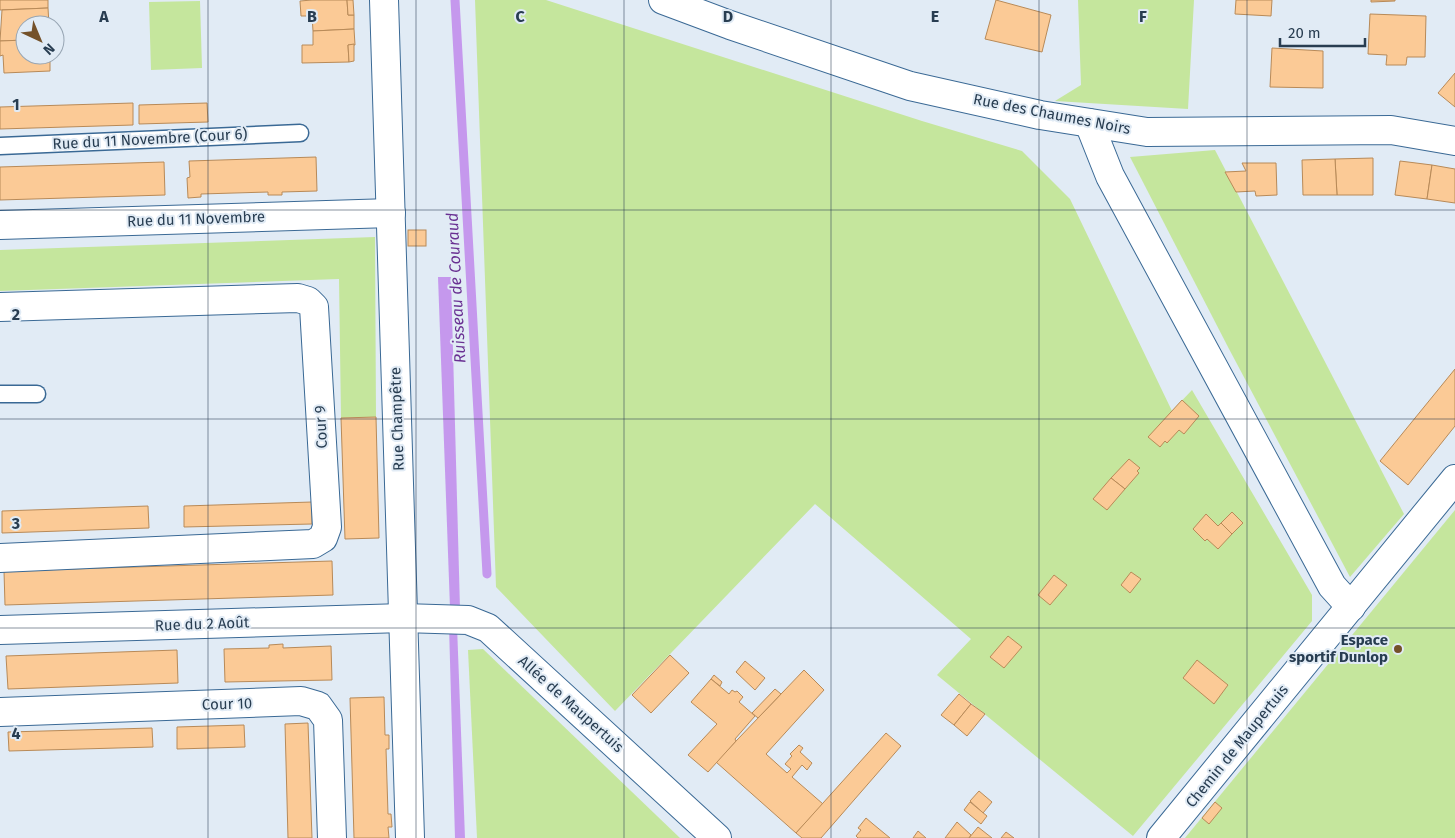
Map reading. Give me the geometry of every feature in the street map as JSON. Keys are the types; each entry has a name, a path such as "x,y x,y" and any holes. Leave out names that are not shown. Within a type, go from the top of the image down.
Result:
{"street":[{"name":"Rue Champêtre","path":"384,0 410,838"},
{"name":"Rue des Chaumes Noirs","path":"663,0 730,25 910,86 1040,115 1147,132 1391,130 1455,141"},
{"path":"1089,123 1110,176 1332,586 1351,607"},
{"name":"Rue du 11 Novembre","path":"0,225 391,213"},
{"name":"Cour 9","path":"0,307 298,298 308,301 314,307 327,527 323,538 313,544 0,558"},
{"name":"Chemin de Maupertuis","path":"1161,838 1455,479"},
{"name":"Rue du 2 Août","path":"0,630 403,618"},
{"name":"Allée de Maupertuis","path":"403,618 468,620 488,628 717,838"},
{"name":"Cour 10","path":"0,712 302,701 318,706 328,720 332,838"}],"lane":[{"name":"Rue du 11 Novembre (Cour 6)","path":"0,146 300,132"},
{"path":"0,394 37,394"}],"green space":[{"path":"475,0 546,0 922,121 1022,151 1070,199 1172,411 1192,390 1312,595 1312,621 1133,836 937,675 971,639 815,504 615,711 496,587"},
{"path":"1078,0 1194,0 1188,109 1055,101 1081,85"},
{"path":"200,1 202,68 151,70 149,2"},
{"path":"1215,150 1404,514 1350,577 1130,157"},
{"path":"375,237 376,417 341,418 339,279 0,291 0,250"},
{"name":"Espace sportif Dunlop","path":"1455,510 1455,838 1185,838"},
{"path":"483,649 680,838 477,838 468,650"}],"shaded area":[{"path":"438,277 451,277 460,609 450,608"},
{"path":"449,626 457,626 465,838 455,838"}],"building":[{"path":"0,0 48,0 48,8 0,10"},
{"path":"347,0 348,15 354,15 354,29 313,31 312,16 301,16 300,1"},
{"path":"347,0 353,0 354,15 348,15"},
{"path":"996,0 1051,15 1042,52 985,39"},
{"path":"1236,0 1272,0 1271,16 1235,14"},
{"path":"1371,0 1395,0 1395,1 1371,2"},
{"path":"48,8 48,15 15,15 15,40 0,41 2,10"},
{"path":"1370,14 1426,16 1425,57 1407,57 1406,65 1386,65 1387,55 1368,54"},
{"path":"354,29 355,45 348,45 349,62 302,63 302,45 313,45 313,31"},
{"path":"15,40 15,65 50,65 50,71 4,73 3,55 0,56 0,41"},
{"path":"354,44 354,61 349,62 348,45"},
{"path":"1272,48 1323,51 1323,88 1270,87"},
{"path":"1455,73 1455,107 1438,93"},
{"path":"133,103 133,125 0,129 0,107"},
{"path":"207,103 208,122 139,124 139,105"},
{"path":"316,157 317,191 282,192 282,195 268,195 268,192 201,194 201,197 188,198 187,178 190,177 189,161"},
{"path":"1373,158 1373,195 1337,195 1335,159"},
{"path":"1335,159 1337,195 1303,195 1302,160"},
{"path":"1400,161 1432,165 1427,199 1395,195"},
{"path":"164,162 165,195 0,200 0,167"},
{"path":"1242,163 1276,163 1277,195 1256,196 1255,191 1236,192 1225,172 1246,171"},
{"path":"1432,165 1455,169 1455,203 1427,199"},
{"path":"408,230 426,230 426,246 408,246"},
{"path":"1455,369 1455,426 1408,485 1380,461"},
{"path":"1182,400 1199,416 1184,434 1179,430 1167,443 1165,441 1160,447 1148,437"},
{"path":"376,417 379,538 345,539 341,418"},
{"path":"1129,459 1140,468 1137,471 1139,473 1125,489 1111,478"},
{"path":"1111,478 1125,489 1107,510 1093,499"},
{"path":"312,502 312,524 184,527 184,506"},
{"path":"148,506 149,528 2,533 2,511"},
{"path":"1232,512 1243,523 1232,534 1221,523"},
{"path":"1206,514 1218,526 1221,523 1232,534 1218,549 1207,539 1205,541 1193,529"},
{"path":"332,561 333,595 5,605 4,571"},
{"path":"1131,572 1141,579 1130,593 1121,585"},
{"path":"1054,575 1067,585 1050,605 1038,595"},
{"path":"1008,636 1022,647 1004,668 990,657"},
{"path":"283,644 283,648 331,646 332,680 225,682 224,649 269,648 269,645"},
{"path":"177,650 178,683 8,689 6,656"},
{"path":"670,655 689,673 651,713 632,695"},
{"path":"1197,660 1228,685 1214,704 1183,678"},
{"path":"745,661 765,678 755,690 736,672"},
{"path":"804,670 824,690 766,754 787,773 791,769 785,764 792,756 790,754 799,745 803,748 800,752 812,763 807,770 802,765 792,777 823,804 796,833 716,762"},
{"path":"714,675 722,682 720,686 711,679"},
{"path":"711,679 729,694 732,690 737,691 743,697 739,702 755,716 735,739 736,741 708,772 688,755 717,724 691,702"},
{"path":"775,689 781,694 758,718 752,713"},
{"path":"959,694 971,704 954,725 941,715"},
{"path":"384,697 385,735 389,735 389,749 386,749 388,814 391,814 392,827 388,827 389,838 354,838 350,698"},
{"path":"971,704 985,714 967,736 954,725"},
{"path":"308,723 312,838 288,838 285,724"},
{"path":"244,725 245,747 177,749 177,727"},
{"path":"152,728 153,747 9,751 8,732"},
{"path":"886,733 901,746 821,838 802,838 796,833"},
{"path":"979,791 992,802 983,813 970,801"},
{"path":"970,802 987,816 981,824 964,810"},
{"path":"1215,802 1222,808 1209,824 1202,818"},
{"path":"866,818 890,838 858,838 856,836 861,830 858,828"},
{"path":"957,822 971,835 969,838 945,838"},
{"path":"978,827 992,838 969,838"},
{"path":"918,831 926,838 913,838"},
{"path":"1006,832 1014,838 1001,838"}],"waterway":[{"name":"Ruisseau de Couraud","path":"455,0 487,574"}],"place":[{"name":"Espace sportif Dunlop","path":"1398,649"}]}
